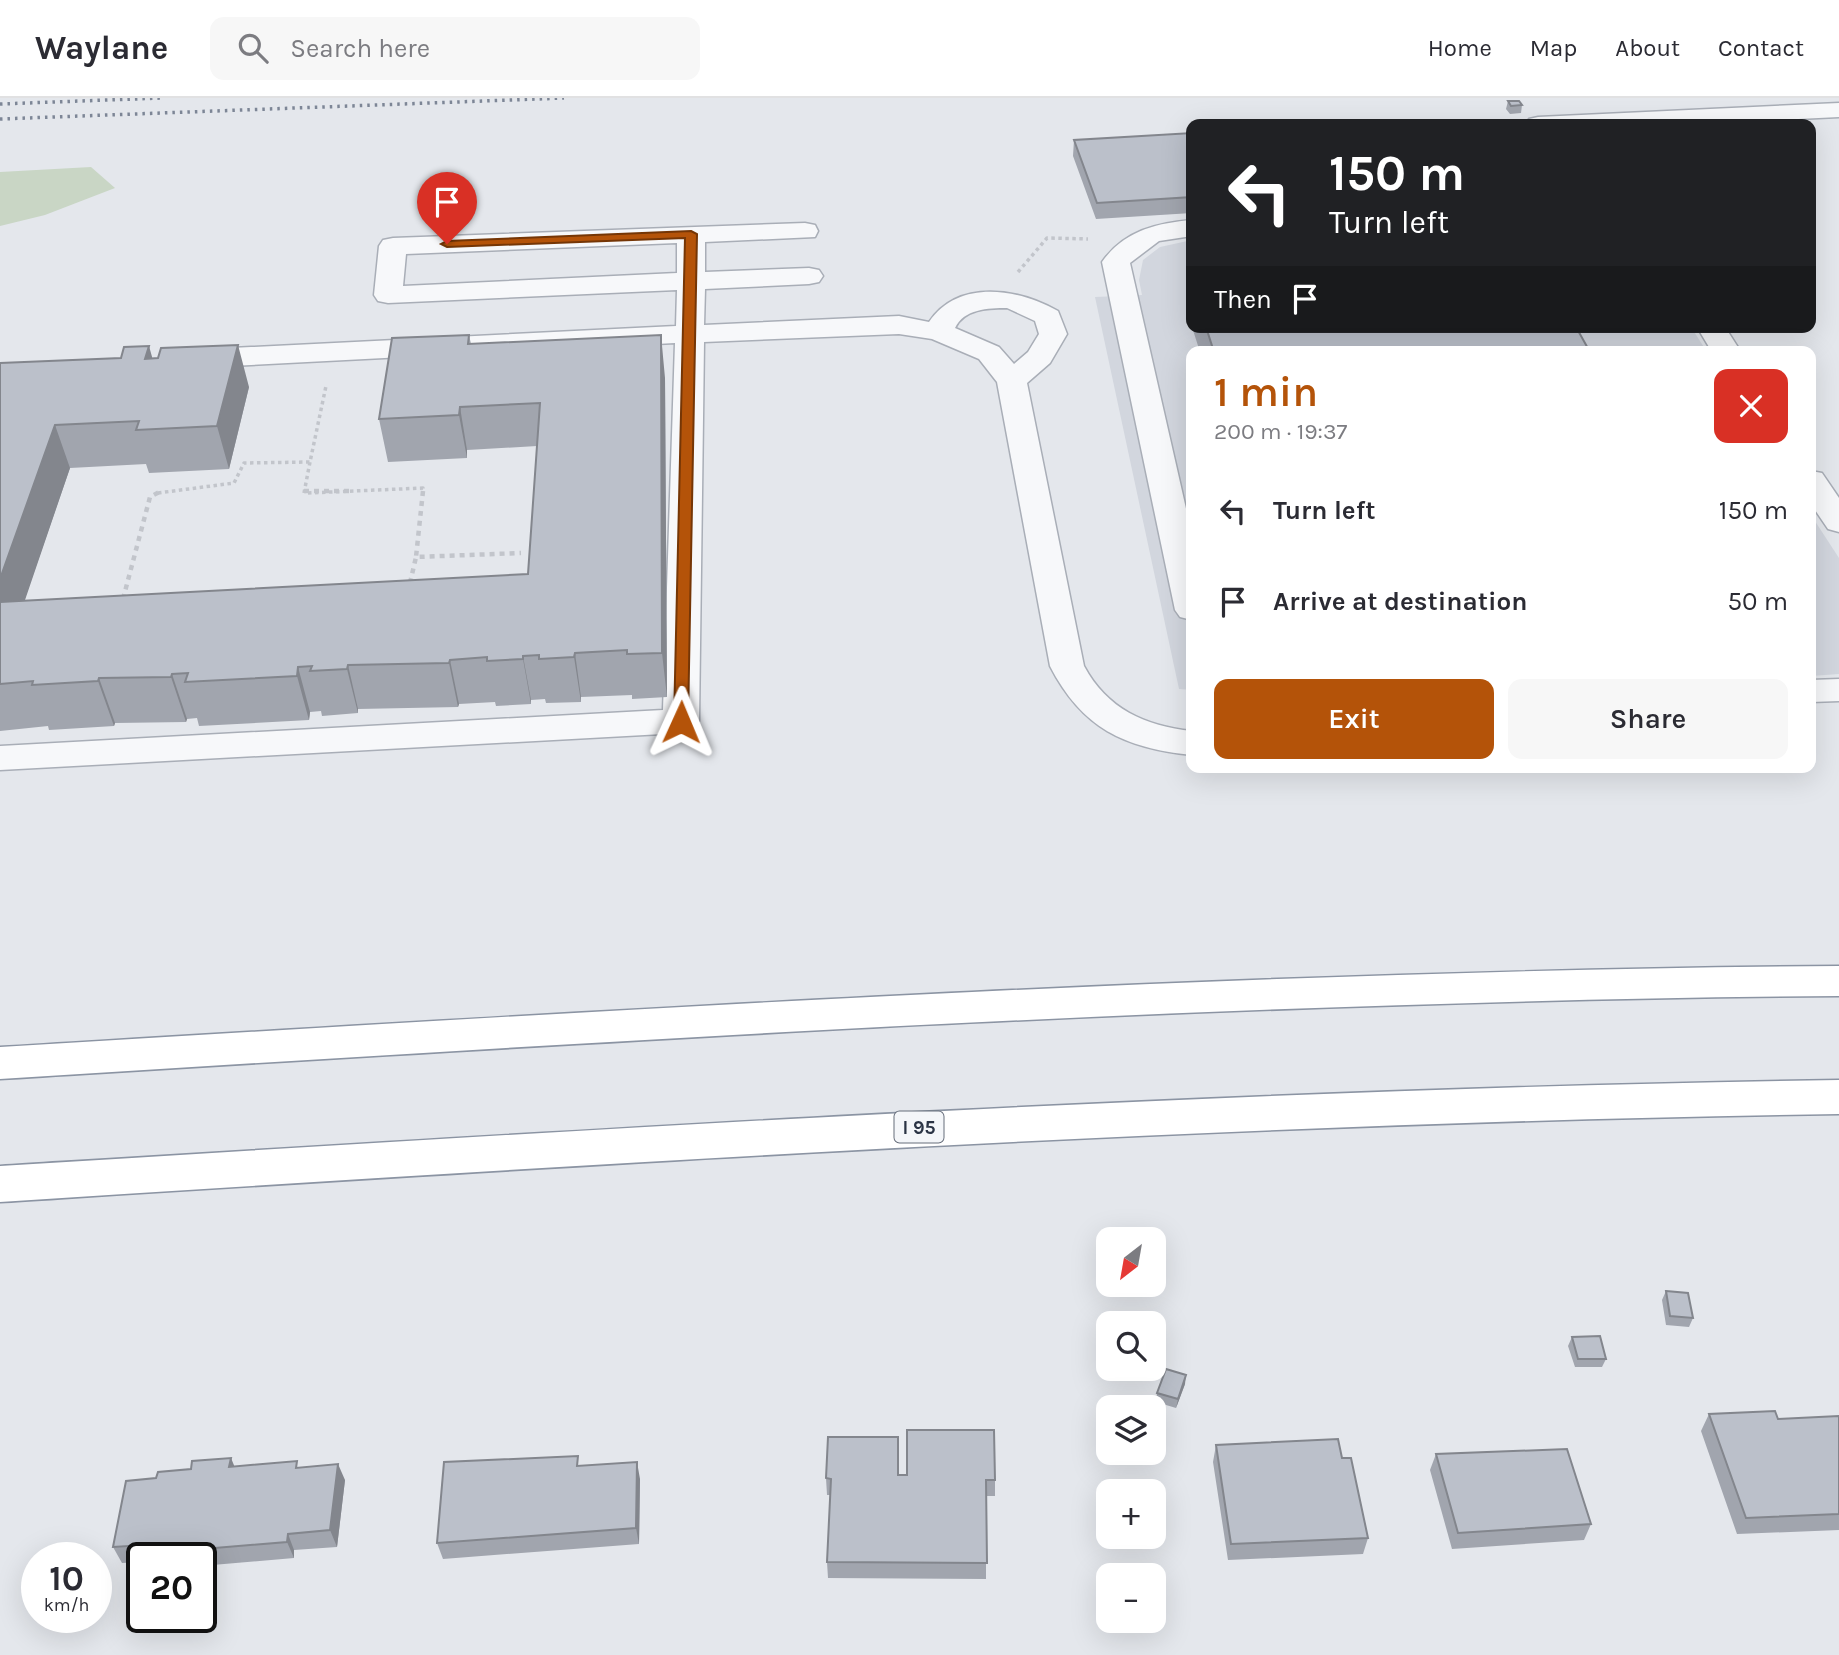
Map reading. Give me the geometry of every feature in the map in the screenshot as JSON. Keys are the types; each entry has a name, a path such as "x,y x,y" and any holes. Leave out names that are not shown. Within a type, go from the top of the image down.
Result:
{"highway":[{"path":"0,1063 738,1019 1274,992 1839,981"},
{"name":"I 95","path":"0,1184 1116,1117 1472,1103 1839,1097"}],"lane":[{"path":"1658,119 1839,110"},
{"path":"1186,228 1168,230 1134,241 1116,262 1186,583"},
{"path":"380,348 393,246 805,231"},
{"path":"0,758 681,722 691,234"},
{"path":"388,295 810,276"},
{"path":"939,332 941,322 955,309 986,300 1018,302 1048,317 1053,334 1040,358 1012,381"},
{"path":"163,360 899,325 939,332 989,353 1012,381 1068,666 1074,682 1097,711 1131,731 1186,742"},
{"path":"1816,488 1839,522"},
{"path":"1816,691 1839,690"}],"path":[{"path":"986,300 1008,284 1047,238 1134,241"},
{"path":"313,385 326,384 304,494 423,488 416,557 409,588"},
{"path":"121,606 150,497 154,493 234,483 244,463 310,462"},
{"path":"416,557 521,553"}],"shaded area":[{"path":"1186,241 1186,333 1695,333 1703,346 1186,346 1186,690 1179,689 1095,297 1142,295 1139,280 1143,260 1160,247"},
{"path":"1816,523 1839,558 1839,674 1816,676"}],"green space":[{"path":"91,167 115,188 45,215 0,226 0,172"}],"building":[{"path":"1508,101 1519,101 1522,105 1511,106"},
{"path":"1186,133 1186,197 1097,203 1074,140"},
{"path":"1208,333 1579,333 1587,346 1212,346"},
{"path":"469,335 468,344 661,335 662,653 627,654 627,650 575,653 574,657 539,659 539,655 523,656 523,659 487,661 487,657 450,660 449,663 348,665 347,669 310,671 312,666 298,667 297,676 185,682 188,673 172,674 171,677 99,678 98,681 32,685 33,681 0,684 0,602 528,574 540,403 460,407 459,415 379,419 392,338"},
{"path":"238,345 217,426 136,430 139,421 55,425 0,579 0,363 121,358 124,347 149,346 145,359 158,358 161,348"},
{"path":"1666,1291 1688,1293 1693,1318 1670,1316"},
{"path":"1600,1336 1606,1359 1578,1359 1572,1337"},
{"path":"1166,1369 1186,1375 1178,1399 1157,1393 1162,1381 1166,1381"},
{"path":"1775,1411 1778,1419 1839,1416 1839,1514 1746,1518 1709,1414"},
{"path":"907,1430 994,1430 995,1480 986,1480 987,1563 827,1562 831,1479 826,1478 828,1437 898,1437 898,1475 907,1475"},
{"path":"1338,1439 1342,1458 1351,1458 1368,1538 1231,1544 1216,1445"},
{"path":"1567,1449 1591,1524 1458,1533 1436,1454"},
{"path":"578,1456 577,1466 637,1462 636,1528 437,1543 444,1462"},
{"path":"231,1458 229,1467 297,1461 296,1468 338,1464 330,1530 288,1534 287,1542 217,1548 217,1542 126,1542 126,1546 113,1547 126,1481 156,1478 158,1472 191,1469 192,1461"}],"railway":[{"path":"0,104 161,98"},
{"path":"0,119 564,98"}],"route":[{"path":"447,244 691,234 681,722"}]}
